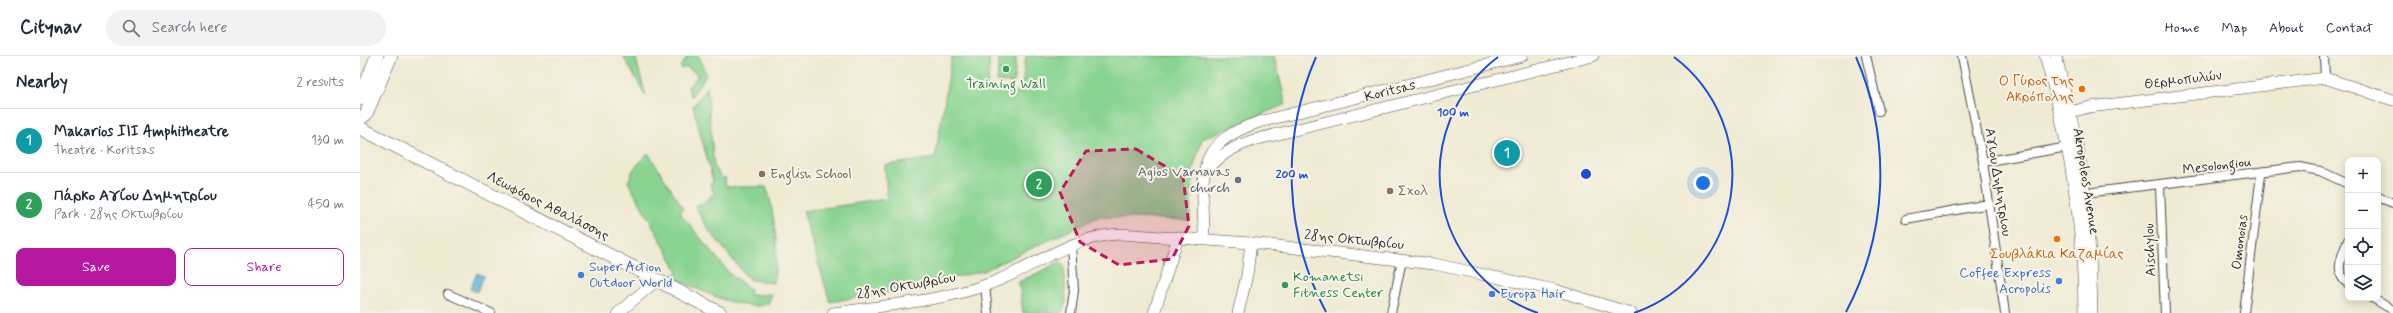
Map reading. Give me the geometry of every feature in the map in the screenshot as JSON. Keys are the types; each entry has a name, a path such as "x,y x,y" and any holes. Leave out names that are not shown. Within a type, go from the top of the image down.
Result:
{"main road":[{"path":"360,99 377,56"},
{"path":"360,119 366,114 391,56"},
{"name":"Λεωφόρος Αθαλάσσης","path":"360,128 720,313"}],"street":[{"name":"Koritsas","path":"1204,239 1204,175 1206,163 1215,146 1230,133 1241,128 1522,56"},
{"name":"Koritsas","path":"1204,175 1222,155 1232,148 1254,140 1593,56"},
{"path":"1866,56 1879,111"},
{"name":"Αγιου Δημητριου","path":"1962,56 1983,162 2005,313"},
{"name":"Akropoleos Avenue","path":"2045,56 2068,147 2080,228 2084,313"},
{"name":"Akropoleos Avenue","path":"2056,56 2070,112 2085,193 2091,269 2092,313"},
{"path":"2324,56 2326,78"},
{"name":"Θερμοπυλών","path":"2070,112 2090,107 2326,78 2393,100"},
{"path":"1983,162 2068,147"},
{"name":"Mesolongiou","path":"2085,193 2160,186 2310,168 2345,183"},
{"name":"Omonoias","path":"2244,313 2261,174"},
{"name":"Aischylou","path":"2160,186 2165,313"},
{"path":"2381,198 2393,203"},
{"path":"1906,219 1989,204"},
{"name":"28ης Οκτωβρίου","path":"832,313 947,295 985,286 1081,240 1103,234 1137,234 1251,243 1402,260 1520,282 1586,298 1631,313"},
{"path":"1154,313 1178,237"},
{"path":"1238,313 1247,275 1251,243"},
{"path":"1071,245 1074,290 1071,313"},
{"path":"2345,250 2339,270 2341,278 2345,281"},
{"path":"1391,313 1402,260"},
{"path":"618,313 654,279"},
{"path":"985,286 988,313"},
{"path":"448,294 491,313"},
{"path":"2377,301 2393,310"}],"highlighted area":[{"path":"1136,149 1183,177 1189,226 1172,259 1119,265 1080,242 1060,192 1086,151"}],"green space":[{"path":"623,56 635,56 646,96"},
{"path":"688,56 699,56 706,75 691,97 688,87 697,77 697,74 686,67 682,69 680,67"},
{"path":"952,56 990,56 987,90 1021,93 1026,56 1274,56 1286,104 1202,139 1193,169 1190,220 1098,217 983,271 899,290 830,302 803,211 887,199 885,165 935,158"},
{"name":"Training Wall","path":"999,56 1016,56 1014,83 997,82"},
{"path":"707,87 714,167 722,179 725,177 726,187 766,187 769,195 776,239 776,262 773,283 752,280 746,276 708,229 695,206 703,203 714,193 710,184 713,181 693,106"},
{"path":"648,153 683,208 680,213 730,274 750,289 749,295 772,294 768,304 757,306 733,302 706,293 672,277 678,271 628,182 633,170"},
{"path":"1060,262 1064,266 1066,303 1061,313 1023,313 1019,282"}],"water":[{"path":"477,273 484,276 477,292 470,289"}],"place":[{"name":"Training Wall","path":"1006,69"},
{"name":"Ο Γύρος της Ακρόπολης","path":"2082,89"},
{"name":"Makarios III Amphitheatre","path":"1507,153"},
{"name":"English School","path":"762,174"},
{"name":"Agios Varnavas church","path":"1238,180"},
{"name":"Πάρκο Αγίου Δημητρίου","path":"1039,184"},
{"name":"Σχολ","path":"1390,191"},
{"name":"Σουβλάκια Καζαμίας","path":"2057,239"},
{"name":"Super Action Outdoor World","path":"581,275"},
{"name":"Coffee Express Acropolis","path":"2059,281"},
{"name":"Komanetsi Fitness Center","path":"1285,285"},
{"name":"Europa Hair","path":"1492,294"}]}
